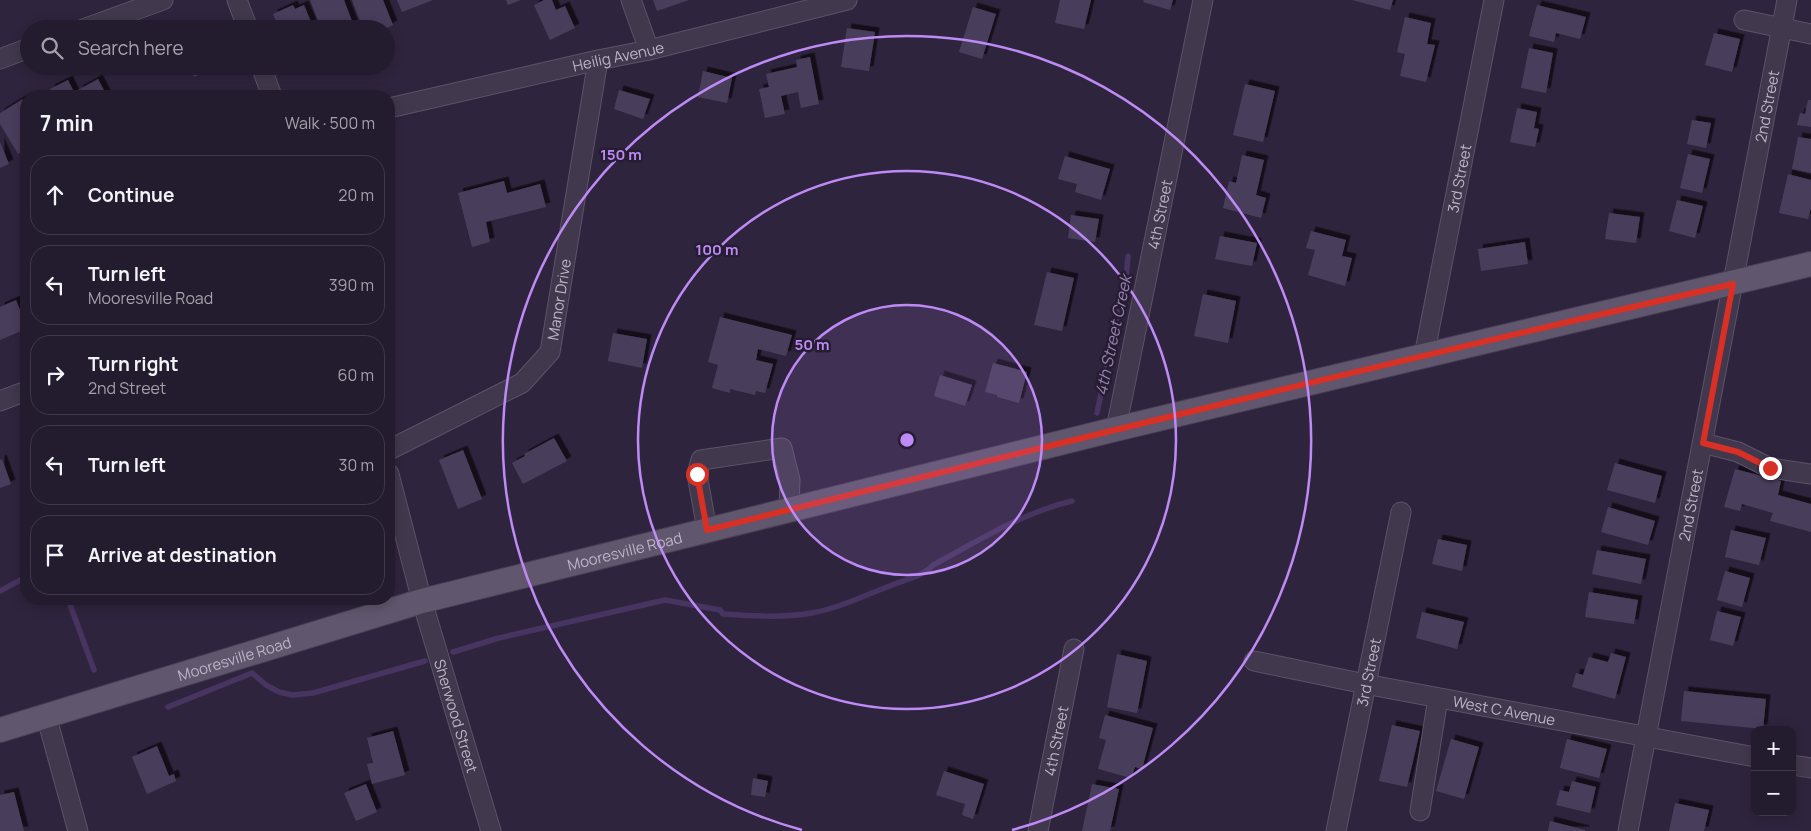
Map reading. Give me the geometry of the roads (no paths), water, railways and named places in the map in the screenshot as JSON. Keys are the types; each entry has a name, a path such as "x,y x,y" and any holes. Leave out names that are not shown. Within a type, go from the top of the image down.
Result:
{"main road":[{"name":"Mooresville Road","path":"0,730 46,714 422,601 1116,429 1811,264"}],"street":[{"path":"108,20 162,0"},
{"path":"237,0 245,20"},
{"path":"631,0 649,50"},
{"name":"Heilig Avenue","path":"395,107 649,50 847,0"},
{"name":"4th Street","path":"1116,429 1203,0"},
{"name":"3rd Street","path":"1424,356 1494,0"},
{"name":"2nd Street","path":"1628,831 1787,0"},
{"path":"1744,20 1811,34"},
{"path":"0,59 20,51"},
{"name":"Manor Drive","path":"395,447 522,383 550,352 598,60"},
{"path":"264,75 270,90"},
{"path":"0,401 20,393"},
{"path":"1703,443 1738,452 1770,468 1811,474"},
{"path":"707,530 697,474 701,460 782,448 790,480 790,510"},
{"name":"Sherwood Street","path":"395,497 422,601 491,831"},
{"name":"3rd Street","path":"1336,831 1401,512"},
{"name":"4th Street","path":"1038,831 1074,648"},
{"name":"West C Avenue","path":"1254,661 1438,698 1751,756"},
{"path":"1420,811 1438,698"},
{"path":"46,714 78,831"},
{"path":"1796,765 1811,768"}],"waterway":[{"name":"4th Street Creek","path":"1097,413 1117,317 1125,291 1128,256"},
{"path":"453,652 499,638 665,600 720,610 723,614 778,616 801,615 822,611 920,575 933,565 1001,528 1054,506 1072,501"},
{"path":"0,591 20,580"},
{"path":"70,605 94,670"},
{"path":"168,707 252,673 266,685 279,692 292,695 313,693 425,661"}]}
